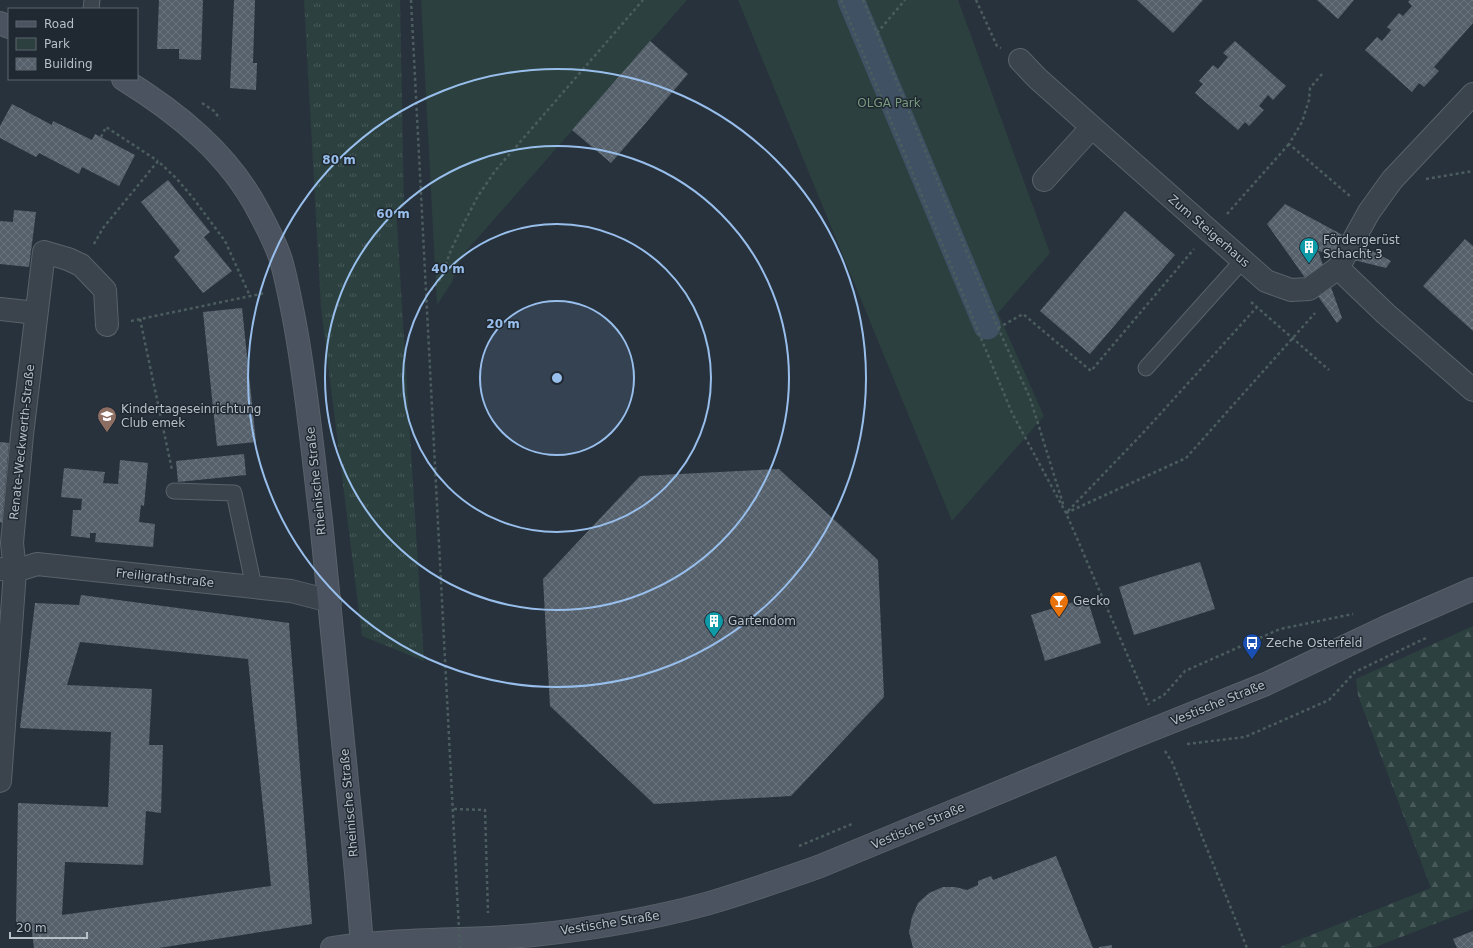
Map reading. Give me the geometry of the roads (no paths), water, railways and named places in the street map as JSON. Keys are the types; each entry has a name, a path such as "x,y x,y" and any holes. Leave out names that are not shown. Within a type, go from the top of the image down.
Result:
{"street":[{"name":"Zum Steigerhaus","path":"1020,60 1037,78 1266,281 1291,290 1309,289 1338,268 1369,212 1392,180 1439,132 1473,94"},
{"name":"Rheinische Straße","path":"125,80 153,97 190,125 210,144 230,168 249,194 267,228 280,258 288,287 302,361 330,601 362,946"},
{"path":"1044,180 1092,127"},
{"name":"Renate-Weckwerth-Straße","path":"0,781 8,570 12,544 22,435 44,252 68,259 81,265 105,290 107,325"},
{"path":"1338,268 1386,314 1473,390"},
{"path":"0,309 36,313"},
{"name":"Freiligrathstraße","path":"8,570 37,564 291,591 330,601"},
{"name":"Vestische Straße","path":"332,948 532,935 627,922 707,904 818,868 1158,727 1266,684 1386,626 1473,590"}],"lane":[{"path":"1146,368 1243,260"},
{"path":"174,491 234,493 254,587"}],"waterway":[{"path":"851,0 987,326"}],"place":[{"name":"Fördergerüst Schacht 3","path":"1309,264"},
{"name":"Kindertageseinrichtung Club emek","path":"107,433"},
{"name":"Gecko","path":"1059,618"},
{"name":"Gartendom","path":"714,638"},
{"name":"Zeche Osterfeld","path":"1252,660"}],"park label":[{"name":"OLGA Park","path":"889,103"}]}
